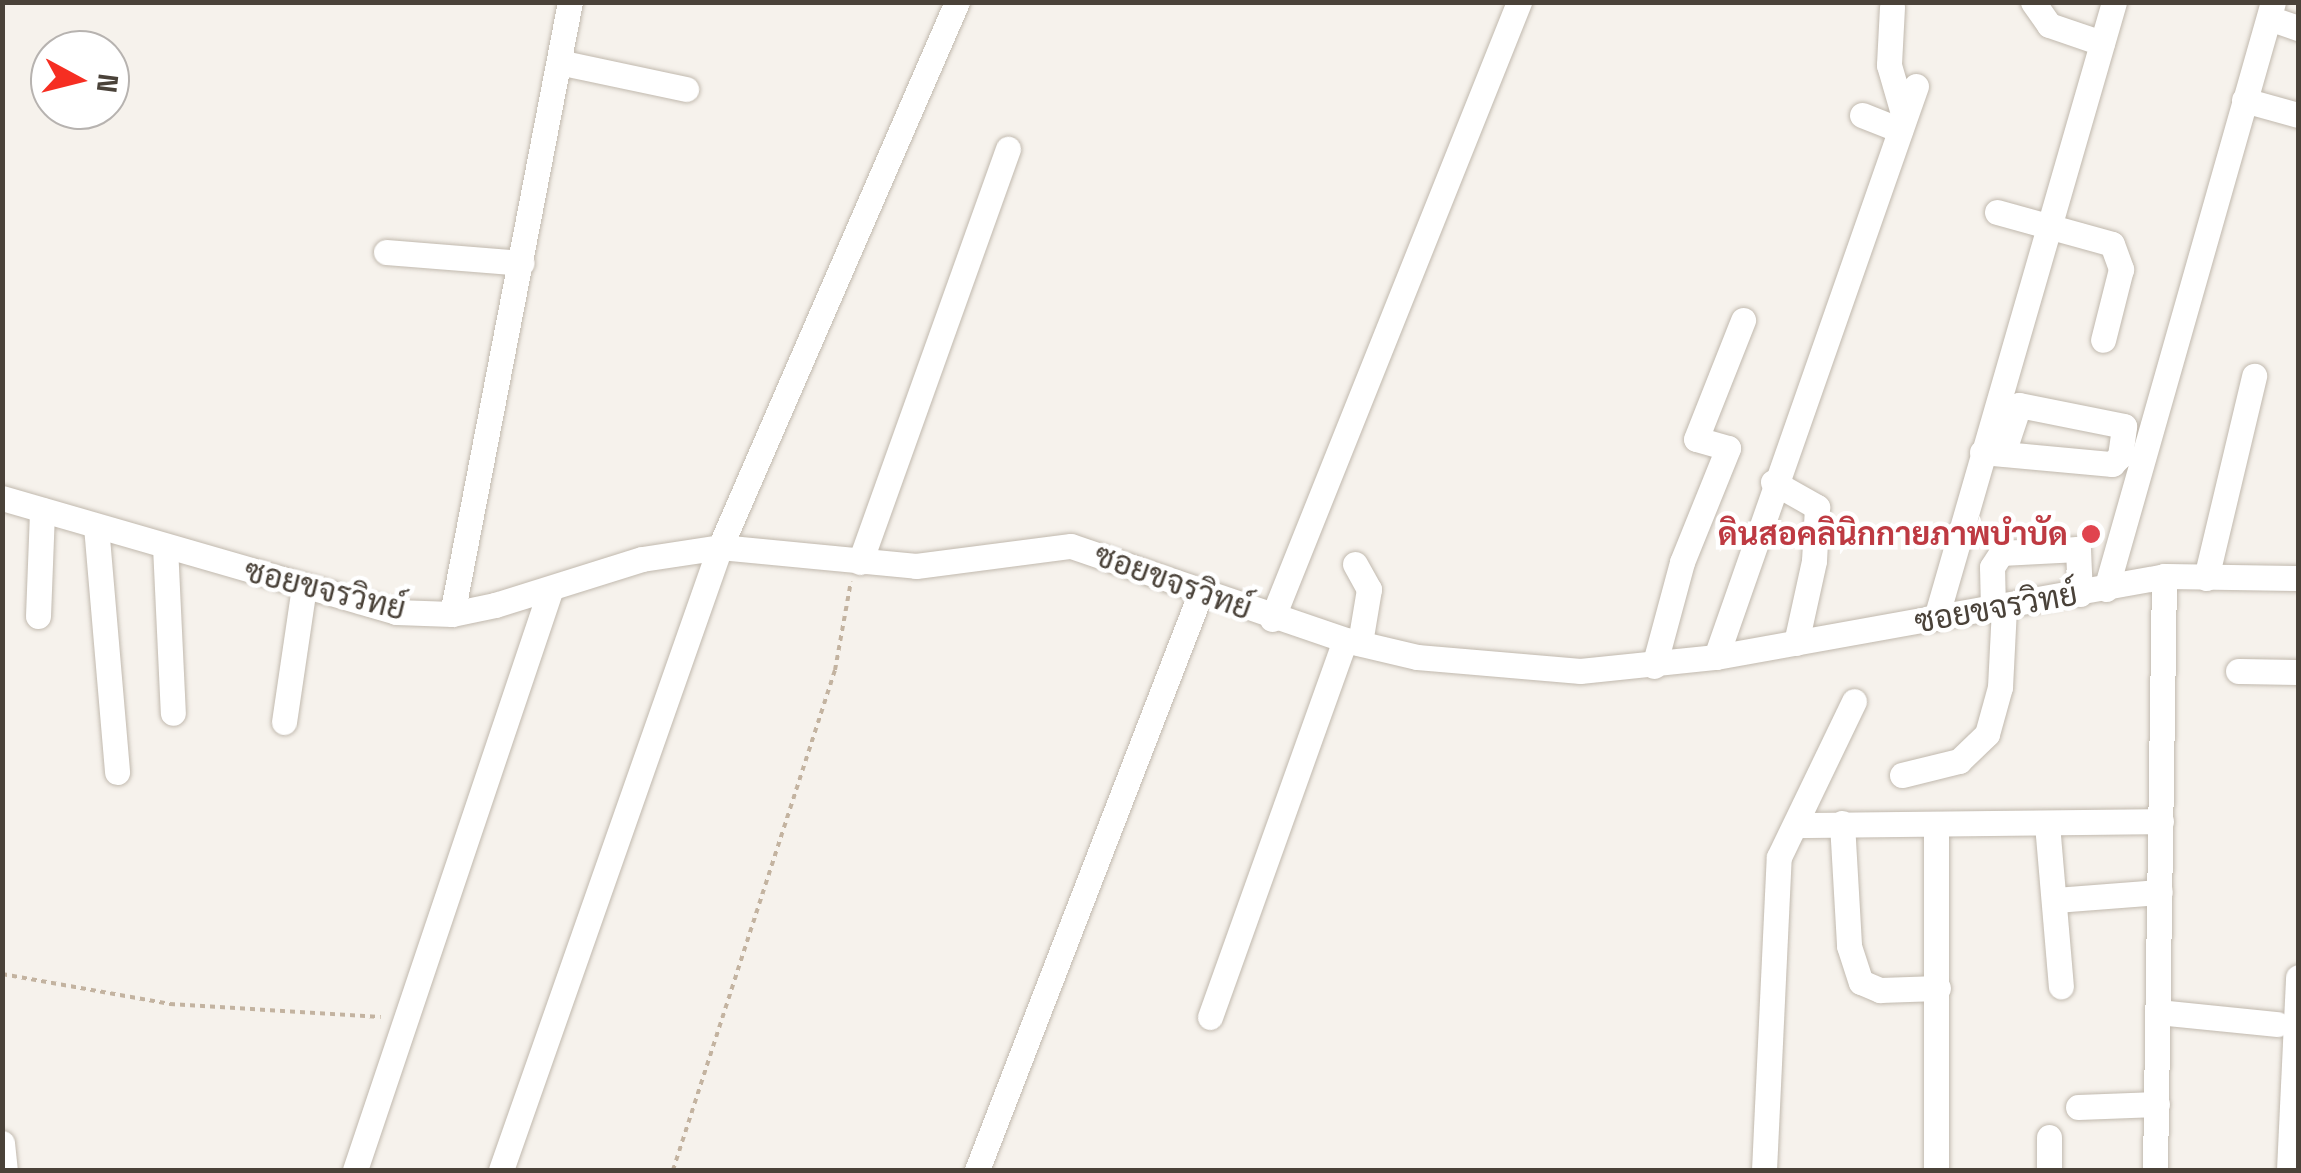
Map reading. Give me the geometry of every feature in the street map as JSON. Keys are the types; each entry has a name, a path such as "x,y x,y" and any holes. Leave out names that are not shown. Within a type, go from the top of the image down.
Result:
{"street":[{"path":"452,614 570,2"},
{"path":"500,1170 720,546 958,2"},
{"path":"1272,618 1518,2"},
{"path":"2033,2 2049,24 2102,42"},
{"path":"1936,618 1992,452 2048,226 2114,2"},
{"path":"1892,8 1889,66 1902,124"},
{"path":"2106,589 2271,10 2298,28"},
{"path":"559,62 686,88"},
{"path":"1716,657 1773,482 1916,86"},
{"path":"2244,100 2298,115"},
{"path":"1862,115 1902,124"},
{"path":"858,562 1008,149"},
{"path":"1997,212 2112,244 2120,256 2104,340"},
{"path":"386,252 522,263"},
{"path":"1654,666 1682,562 1728,448 1696,439 1742,320"},
{"path":"2206,578 2254,376"},
{"path":"1773,482 1817,507 1814,561 1796,642"},
{"name":"ซอยขจรวิทย์","path":"2,498 396,612 452,614 550,590 642,559 720,546 916,566 1071,546 1272,618 1353,642 1518,669 1654,666 1998,609 2164,576 2298,578"},
{"path":"38,616 42,510"},
{"path":"96,526 117,772"},
{"path":"165,546 173,713"},
{"path":"1902,776 1959,761 1988,734 2002,672 1992,567 2000,553 2078,549 2080,594"},
{"path":"1210,1017 1353,642 1369,589 1355,564"},
{"path":"2155,1170 2164,576"},
{"path":"284,722 304,586"},
{"path":"355,1170 550,590"},
{"path":"977,1170 1202,592"},
{"path":"2238,671 2298,672"},
{"path":"1798,825 1854,701"},
{"path":"1764,1170 1779,857 1788,831 1798,825 1842,823 1936,826 2160,821"},
{"path":"1842,823 1849,946 1861,982 1880,990 1938,988"},
{"path":"2047,824 2061,986"},
{"path":"1936,826 1936,1170"},
{"path":"2056,900 2160,892"},
{"path":"2289,1170 2298,976"},
{"path":"2158,1012 2277,1024"},
{"path":"2078,1106 2157,1104"},
{"path":"2049,1137 2049,1170"},
{"path":"3,1142 6,1170"}],"path":[{"path":"672,1170 835,670 858,562"},
{"path":"2,974 170,1004 406,1018"}],"place":[{"name":"ดินสอคลินิกกายภาพบำบัด","path":"2091,534"}]}
